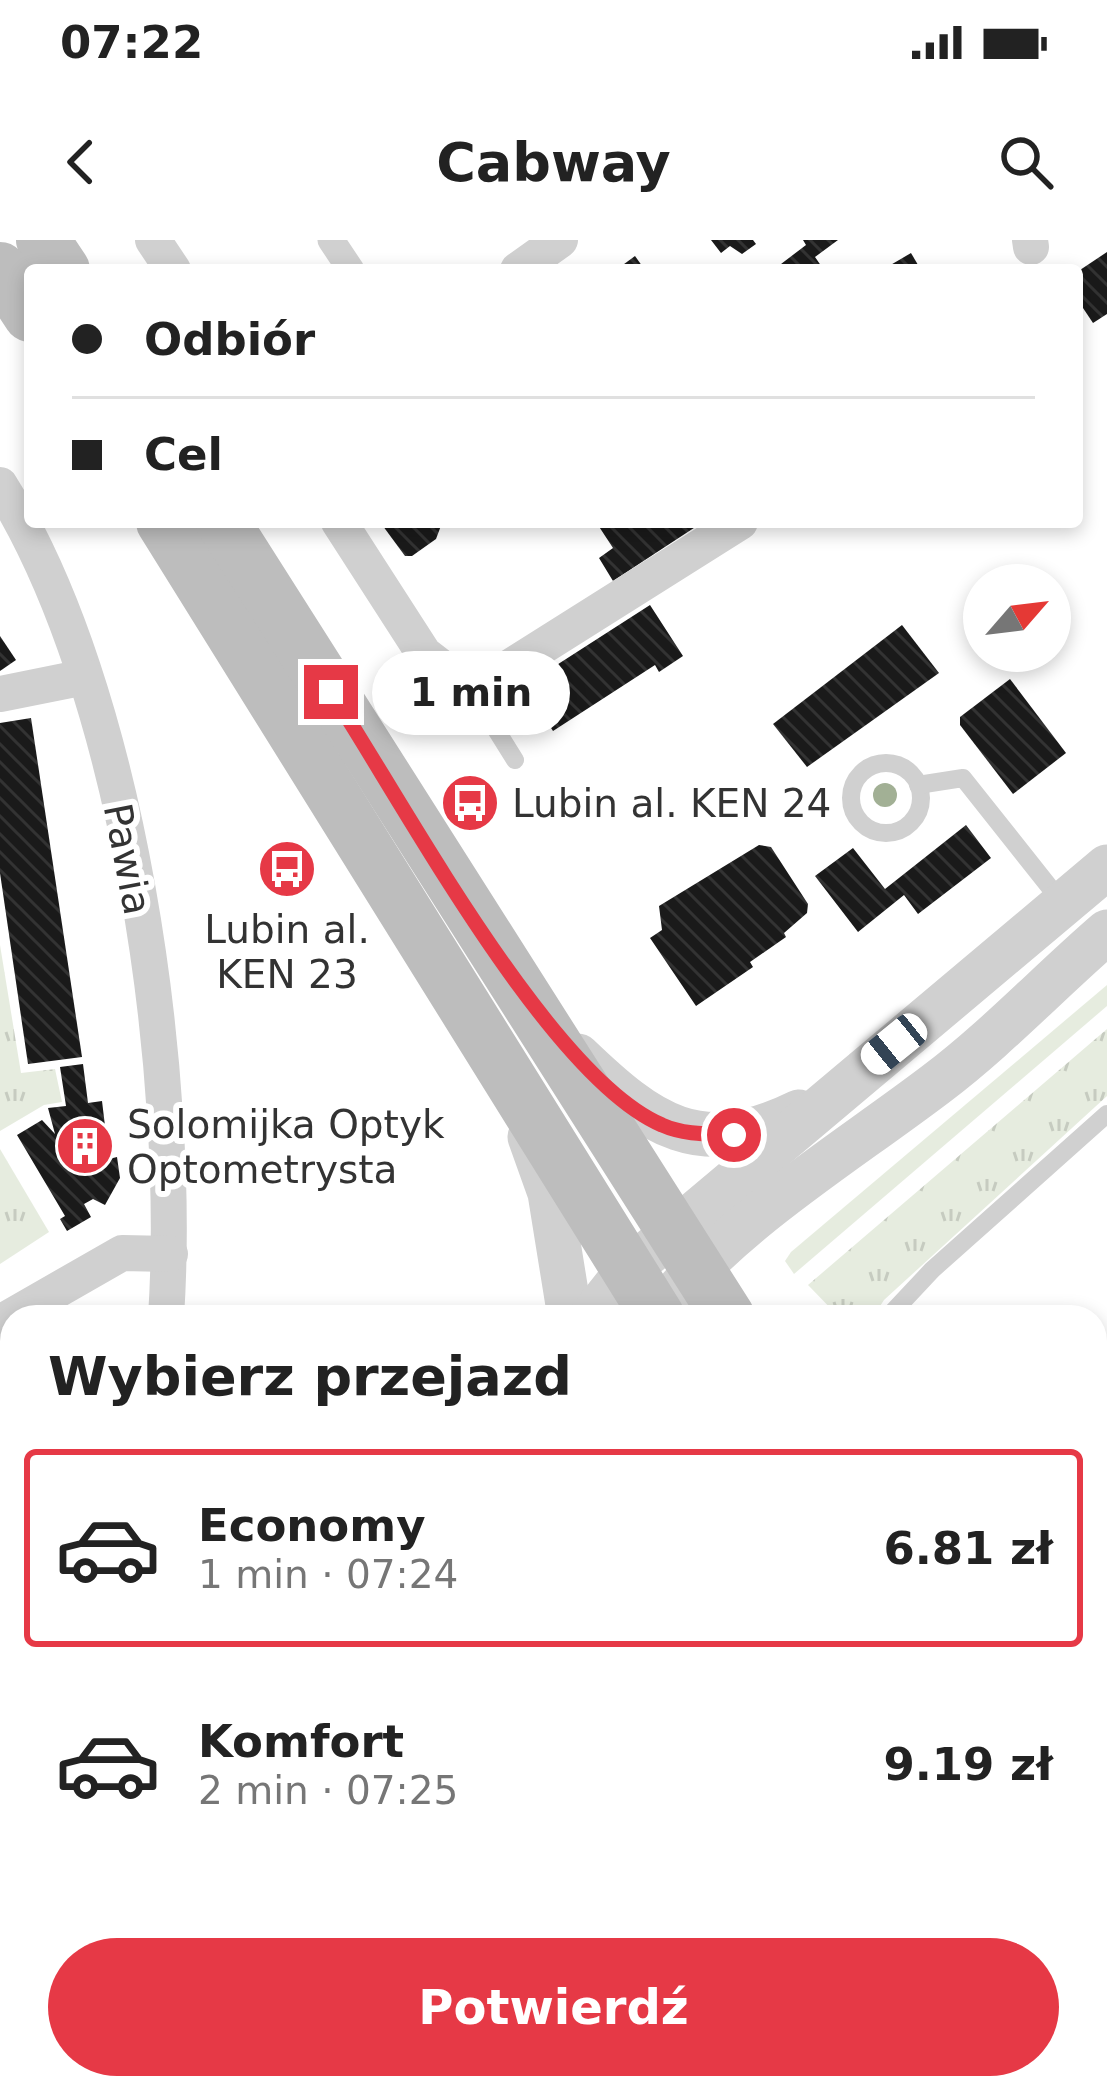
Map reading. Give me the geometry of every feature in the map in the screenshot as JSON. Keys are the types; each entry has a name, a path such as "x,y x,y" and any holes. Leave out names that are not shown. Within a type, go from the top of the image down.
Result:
{"main road":[{"path":"0,269 24,307"},
{"path":"167,528 649,1305"},
{"path":"227,528 720,1305"}],"street":[{"path":"526,264 560,240"},
{"name":"Pawia","path":"0,485 24,527"},
{"name":"Pawia","path":"25,528 44,562 85,676 112,775 152,977 170,1254 167,1305"},
{"path":"342,528 424,654 472,691 730,528"},
{"path":"0,694 85,676"},
{"path":"649,1305 686,1250 829,1098 1107,867"},
{"path":"686,1250 787,1188 983,1047 1107,932"},
{"path":"544,1025 633,1108 665,1127 734,1135 776,1123 829,1098"},
{"path":"509,1084 550,1192 568,1305"},
{"path":"31,1305 122,1253 170,1254"}],"lane":[{"path":"472,691 515,760"},
{"path":"918,785 963,778 1063,904"},
{"path":"899,1305 1107,1114"}],"green space":[{"path":"0,945 21,1073 55,1069 62,1102 44,1105 0,1131"},
{"path":"1107,985 1107,1006 794,1274 785,1261 791,1252"},
{"path":"1107,1029 1107,1096 881,1305 827,1305 808,1285"},
{"path":"0,1149 49,1232 0,1264"}],"building":[{"path":"711,240 753,240 756,244 742,254 730,246 721,253"},
{"path":"803,240 838,240 815,257 820,264 781,264 806,245"},
{"path":"1107,252 1107,314 1093,323 1083,308 1083,268"},
{"path":"911,253 917,264 892,264"},
{"path":"384,528 440,528 436,539 405,556"},
{"path":"600,528 694,528 613,581 599,558 613,548"},
{"path":"650,605 683,656 659,672 655,665 553,731 524,686"},
{"path":"902,625 939,673 807,767 773,724"},
{"path":"0,636 16,660 0,671"},
{"path":"1010,679 1066,753 1013,794 960,725 960,717"},
{"path":"31,718 82,1057 28,1064 0,873 0,723"},
{"path":"966,825 991,858 918,914 904,895 858,932 815,876 853,848 885,889"},
{"path":"759,845 771,847 808,904 807,913 784,933 786,937 750,962 753,967 696,1006 650,938 662,930 659,906"},
{"path":"83,1064 88,1103 102,1101 109,1159 117,1157 120,1178 105,1205 93,1199 84,1204 91,1217 67,1231 60,1219 65,1216 17,1135 42,1120 55,1134 48,1108 66,1106 60,1067"}],"place":[{"name":"Lubin al. KEN 24","path":"470,803"},
{"name":"Lubin al. KEN 23","path":"287,869"},
{"name":"Solomijka Optyk Optometrysta","path":"85,1146"}],"route":[{"path":"331,692 544,1025 649,1119 682,1131 734,1135"}]}
